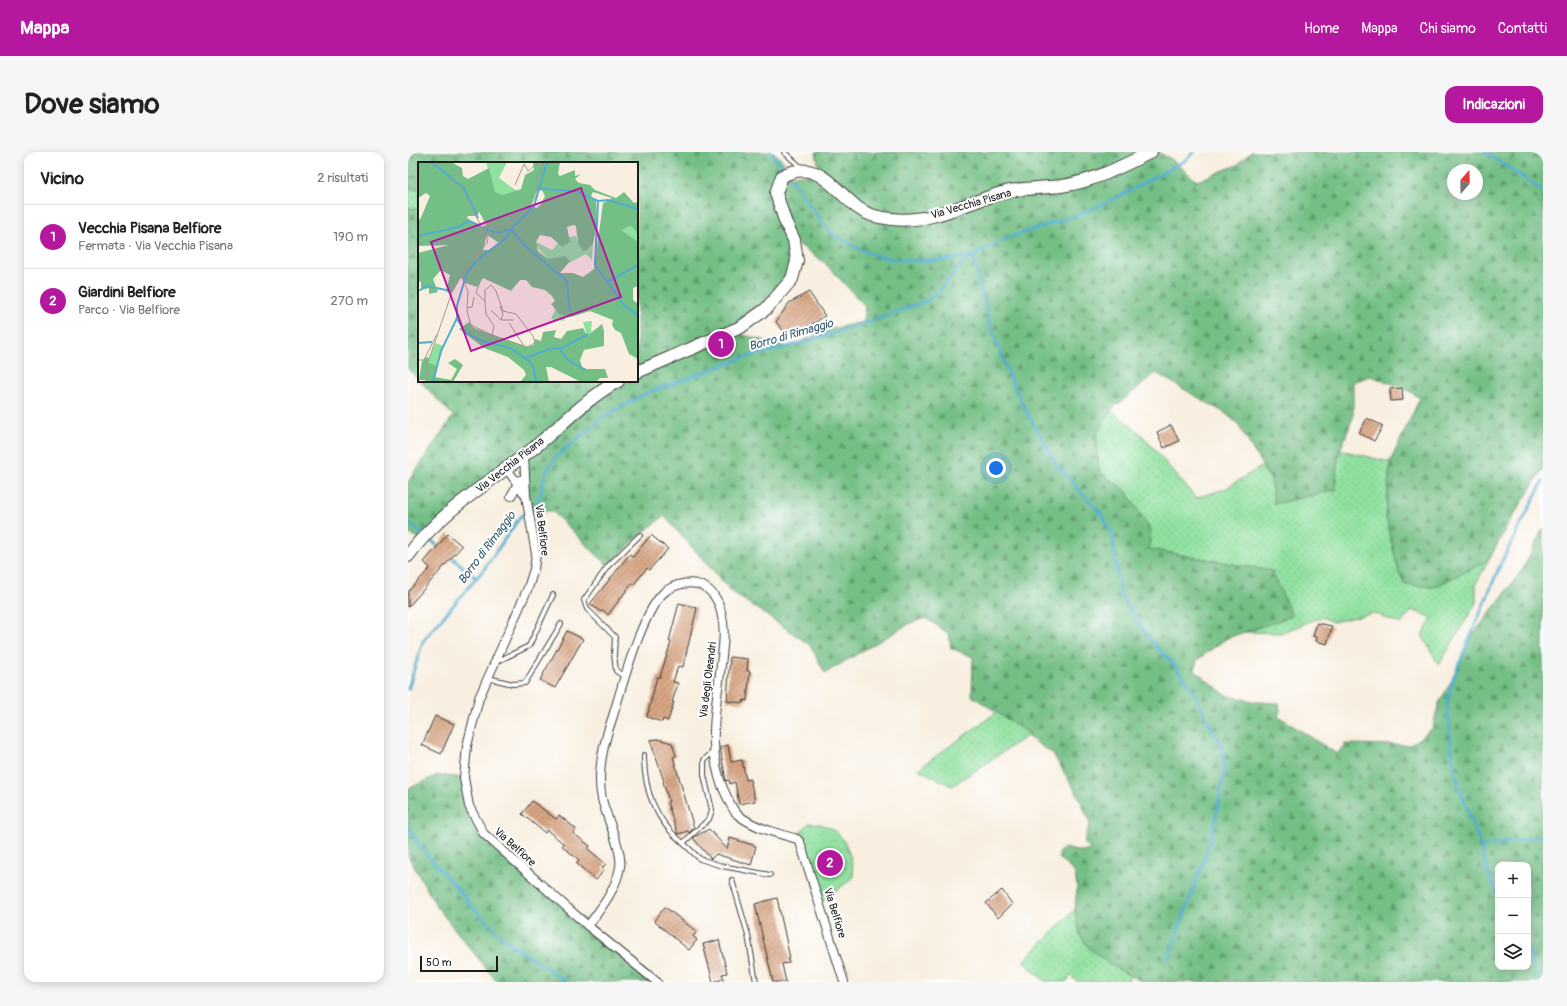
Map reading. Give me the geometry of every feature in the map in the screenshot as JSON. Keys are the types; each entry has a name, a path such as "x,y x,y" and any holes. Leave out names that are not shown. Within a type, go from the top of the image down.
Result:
{"main road":[{"name":"Via Vecchia Pisana","path":"804,169 820,175 832,183 858,208 874,216 892,220 915,219 957,209 1009,192 1062,186 1091,179 1113,171 1151,152"},
{"path":"638,372 741,327 766,309 780,295 792,279 797,261 794,240 776,194 782,176 791,171 804,169"},
{"name":"Via Vecchia Pisana","path":"408,556 450,511 507,469 593,397 616,382"}],"street":[{"name":"Via Belfiore","path":"524,455 526,496 536,554 534,569 528,588 479,698 467,746 464,778 469,806 484,834 588,926 657,982"},
{"name":"Via Belfiore","path":"507,469 526,496"},
{"path":"511,496 525,473"},
{"name":"Via degli Oleandri","path":"588,926 608,898 617,878 620,865 618,849 601,798 600,771 608,731 639,637 654,604 666,590 685,582 701,585 715,595 721,612 724,638 713,732 714,761 723,790 736,813 750,823 797,839 804,851"},
{"name":"Via Belfiore","path":"804,851 844,982"}],"lane":[{"path":"784,152 804,169"},
{"path":"625,677 616,671 614,654 615,637 587,609 584,600 608,566 640,536"},
{"path":"494,663 529,646 553,595"},
{"path":"488,678 514,684 525,684 561,624"},
{"path":"683,843 709,819 712,810 704,775 704,760 714,751"},
{"path":"644,755 644,776 658,815 670,832 700,860 722,866 770,875"},
{"path":"732,880 748,935 756,982"}],"green space":[{"path":"408,152 774,152 784,162 782,175 820,175 816,152 1158,152 1171,159 1197,181 1237,165 1251,152 1543,152 1543,469 1508,524 1489,560 1434,587 1405,585 1399,573 1386,518 1390,462 1420,398 1404,388 1370,376 1353,382 1353,418 1340,450 1336,471 1336,490 1274,504 1271,480 1237,423 1225,413 1156,373 1111,410 1096,435 1099,472 1125,490 1151,530 1149,549 1272,571 1292,616 1227,638 1197,660 1195,671 1226,695 1257,702 1279,703 1280,711 1278,716 1337,754 1345,744 1410,745 1432,729 1439,703 1454,676 1472,636 1523,569 1543,528 1543,982 1142,982 1107,963 1088,947 1080,935 1075,909 1077,888 1075,873 1059,858 1059,852 1065,848 1077,851 1091,851 1084,842 1090,823 1078,795 1053,754 1027,736 1030,734 972,696 973,657 951,648 949,634 926,618 910,623 825,673 810,645 732,592 664,516 640,535 608,566 552,511 530,510 524,456 422,540 408,533 408,482 453,416 421,382 638,382 638,162 418,162 418,189 408,188","holes":["794,241 824,262 865,306 863,322 831,329 788,347 733,332 792,279"]},
{"path":"408,188 418,189 418,209 408,208"},
{"path":"408,208 418,209 418,379 408,369"},
{"path":"1111,410 1142,435 1196,498 1225,489 1262,466 1271,480 1335,490 1336,471 1340,450 1390,462 1386,518 1399,573 1405,585 1434,587 1489,560 1476,583 1476,603 1439,665 1422,635 1432,618 1412,610 1401,624 1373,613 1333,622 1322,617 1281,633 1245,632 1258,628 1272,571 1148,549 1125,490 1099,472 1096,435"},
{"path":"997,712 1030,734 952,786 918,769"},
{"path":"437,775 464,778 469,806 484,834 657,982 497,982 437,907 408,856 408,789"},
{"path":"809,823 820,824 829,828 837,833 842,839 850,856 854,877 820,903 799,833"},
{"path":"1075,909 1080,935 1107,963 1131,976 1126,982 1078,982 1071,976 1066,982 1046,982 1023,961"}],"building":[{"path":"809,292 825,316 804,329 786,334 776,322 789,303"},
{"path":"1402,388 1403,400 1391,401 1390,389"},
{"path":"1367,418 1383,426 1374,441 1359,433"},
{"path":"1171,425 1179,441 1164,448 1157,432"},
{"path":"448,534 462,546 408,607 408,592 430,568 424,562"},
{"path":"651,535 668,549 649,570 647,568 634,584 632,583 608,615 603,610 601,612 590,604 630,554 633,557"},
{"path":"679,603 697,608 683,667 678,666 673,682 678,683 672,702 674,702 668,721 663,719 662,722 647,717 657,677 660,677 671,642 669,641"},
{"path":"1317,623 1332,626 1327,644 1316,641 1317,637 1313,636"},
{"path":"567,631 583,639 555,688 540,680"},
{"path":"730,657 748,659 747,671 750,671 747,701 744,700 743,703 727,701"},
{"path":"435,716 454,724 441,754 422,745"},
{"path":"657,739 672,743 676,756 673,757 694,828 689,833 688,831 678,834 667,802 669,801 663,782 664,781 650,740"},
{"path":"728,745 731,762 742,760 746,780 750,779 755,801 739,804 735,782 730,784 729,780 726,781 720,747"},
{"path":"532,801 556,819 559,815 576,829 573,833 590,846 588,849 606,864 602,868 604,870 596,880 576,863 579,860 562,846 564,844 547,830 545,833 522,814"},
{"path":"709,829 727,849 730,838 756,846 751,865 716,854 711,859 693,838"},
{"path":"1002,890 1012,904 998,918 986,903"},
{"path":"777,898 790,958 788,959 789,963 782,964 786,982 773,982 755,904"},
{"path":"665,907 697,932 693,936 697,940 689,950 654,921"},
{"path":"719,940 727,973 722,974 724,979 713,982 703,944"}],"waterway":[{"path":"771,152 786,171"},
{"name":"Borro di Rimaggio","path":"408,689 423,641 484,569 520,517 537,505 546,472 557,456 605,416 649,392 746,357 791,346 867,323 928,300 943,287 962,263 982,251 1010,237 1081,214 1116,198 1186,160 1194,152"},
{"path":"1485,152 1543,191"},
{"path":"790,177 830,231 860,249 891,259 923,261 972,256"},
{"path":"973,256 989,321 1009,375 1025,409 1057,465 1102,515 1112,533 1120,594 1150,640 1174,665 1192,689 1221,745 1225,769 1215,821 1208,849 1167,961"},
{"path":"1495,888 1488,873 1481,847 1459,787 1453,761 1447,703 1454,676 1501,563 1543,481"},
{"path":"408,523 423,534"},
{"path":"427,537 440,548"},
{"path":"449,555 476,578"},
{"path":"408,827 421,848 481,916 508,942 567,982"},
{"path":"1481,847 1543,836"},
{"path":"1531,959 1537,982"}],"place":[{"name":"Vecchia Pisana Belfiore","path":"721,344"},
{"name":"Giardini Belfiore","path":"830,863"}]}
